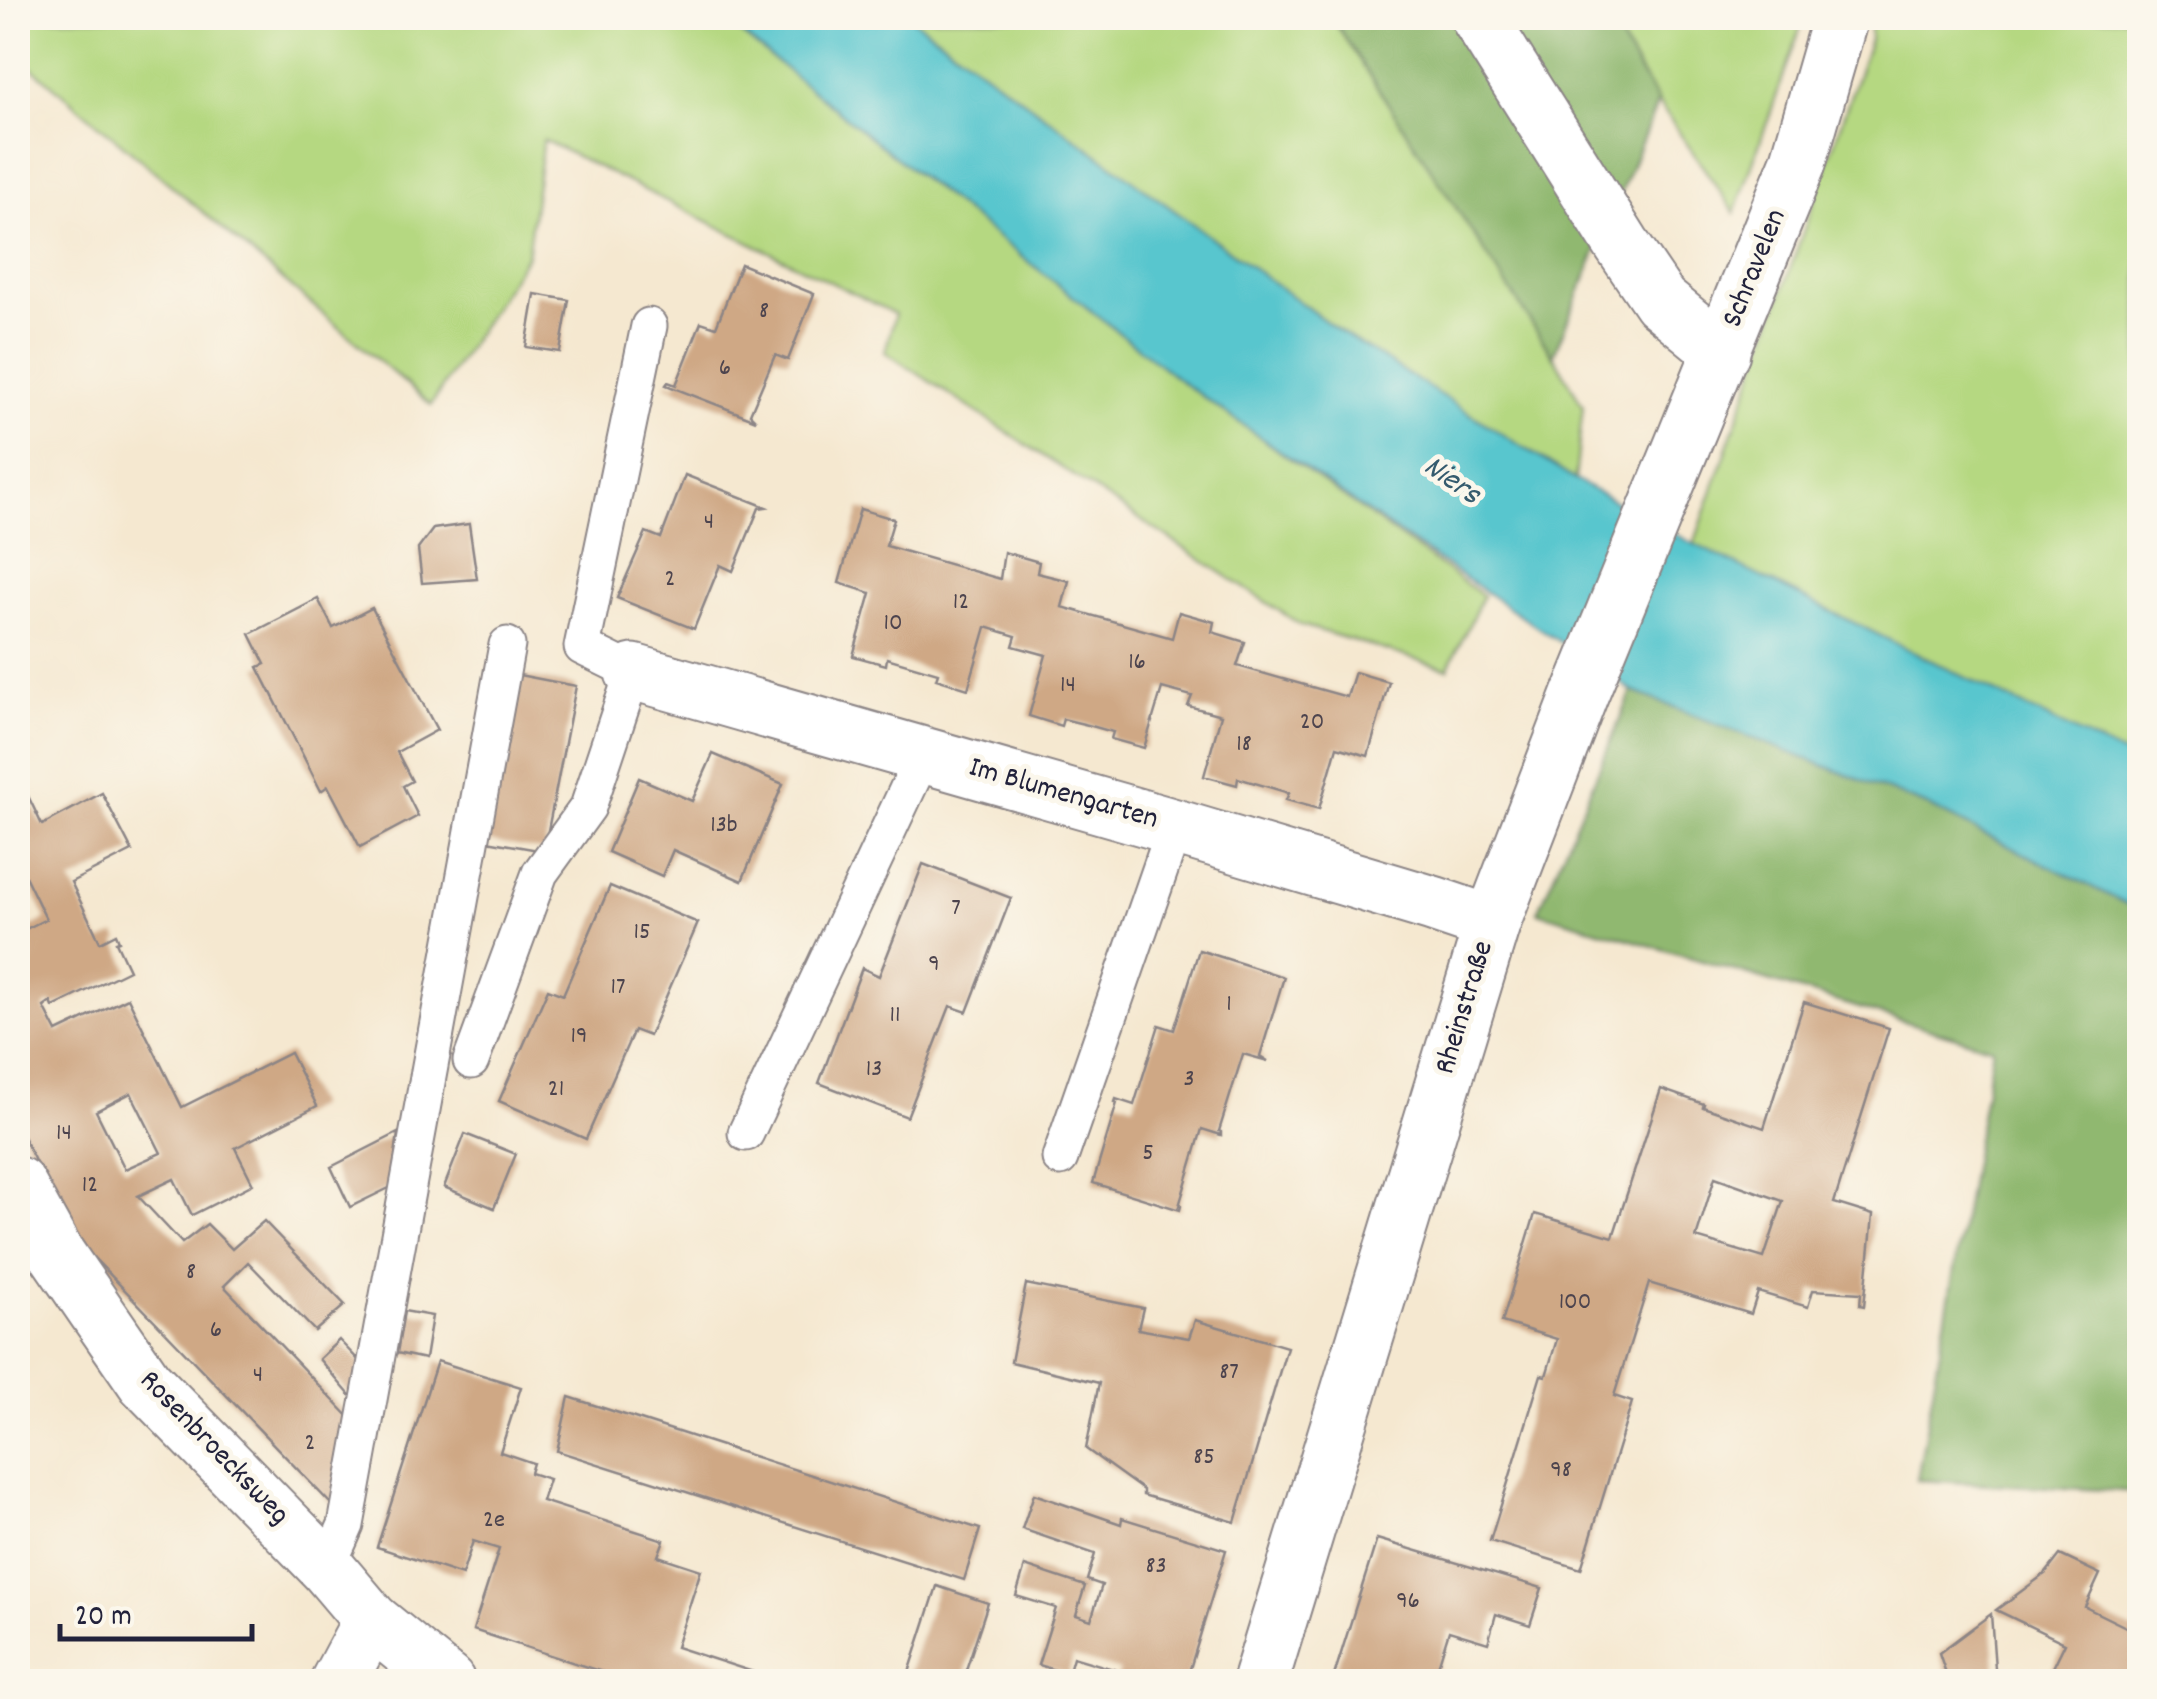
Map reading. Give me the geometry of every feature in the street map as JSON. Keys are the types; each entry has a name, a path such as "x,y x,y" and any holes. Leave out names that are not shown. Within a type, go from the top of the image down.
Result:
{"street":[{"name":"Schravelen","path":"1479,18 1660,301 1722,352 1798,163 1840,18"},
{"name":"Rheinstraße","path":"1260,1682 1492,924 1580,695 1722,352"},
{"name":"Im Blumengarten","path":"633,672 1175,827 1492,924"},
{"name":"Rosenbroecksweg","path":"24,1217 54,1250 145,1382 327,1568 371,1620 447,1682"},
{"path":"338,1682 371,1620"}],"lane":[{"path":"471,1061 540,874 588,807 633,672 582,647 649,326"},
{"path":"327,1568 346,1524 508,645"},
{"path":"746,1132 923,756"},
{"path":"1060,1158 1175,827"}],"green space":[{"path":"18,18 722,18 1182,382 1483,596 1448,669 1301,625 885,352 895,314 543,140 527,255 431,405 18,56"},
{"path":"911,18 1332,18 1583,406 1575,480 1339,331"},
{"path":"1332,18 1608,18 1658,102 1553,356"},
{"path":"1608,18 1804,18 1735,213 1658,102"},
{"path":"1870,18 2139,18 2139,763 1694,544 1870,40"},
{"path":"1632,691 1925,805 2139,910 2139,1492 1917,1480 1993,1048 1538,912"}],"water":[{"name":"Niers","path":"722,18 911,18 1339,331 1575,480 1694,544 2139,763 2139,910 1925,805 1632,691 1182,382"}],"building":[{"path":"741,264 814,294 788,360 775,355 750,414 756,420 666,385 676,385 701,322 716,327"},
{"path":"535,294 569,300 560,352 526,347"},
{"path":"685,475 766,507 759,508 733,571 720,565 694,629 617,598 646,532 661,538"},
{"path":"860,509 894,519 886,546 1000,579 1004,552 1039,562 1037,573 1069,581 1062,607 1172,638 1179,612 1214,622 1212,632 1245,642 1237,666 1347,697 1355,672 1389,682 1368,756 1337,747 1319,809 1286,800 1289,793 1238,778 1237,785 1204,776 1221,715 1188,706 1192,696 1162,688 1144,748 1111,739 1113,732 1088,725 1063,719 1061,726 1029,716 1046,655 1013,646 1016,636 986,627 968,689 936,679 938,673 887,658 886,665 853,656 871,593 839,583"},
{"path":"469,524 477,579 422,583 418,549 433,529"},
{"path":"318,599 333,628 372,608 437,730 397,752 412,781 403,786 418,816 360,847 328,786 321,791 258,667 265,664 250,634"},
{"path":"519,675 576,686 544,851 487,841"},
{"path":"713,754 783,784 742,881 673,850 662,876 608,852 639,778 692,801"},
{"path":"18,775 42,825 102,793 132,851 71,882 100,942 116,934 129,970 53,1007 51,1002 44,1007 57,1032 128,998 182,1107 290,1053 317,1106 235,1148 253,1184 192,1215 174,1179 138,1196 182,1243 207,1224 232,1249 264,1221 345,1305 315,1331 248,1262 224,1286 352,1420 332,1505 70,1233 18,1126 18,933 46,919 25,876 20,877","holes":["131,1093 161,1153 125,1169 96,1111"]},
{"path":"923,864 1011,898 967,1012 950,1006 907,1117 819,1083 862,968 879,976"},
{"path":"610,886 698,923 649,1036 634,1030 586,1139 499,1101 548,989 563,995"},
{"path":"1199,950 1284,977 1260,1056 1268,1061 1243,1054 1221,1135 1202,1129 1180,1210 1093,1183 1116,1099 1134,1105 1159,1025 1174,1030"},
{"path":"1804,1002 1889,1028 1834,1203 1873,1215 1864,1306 1860,1305 1861,1293 1813,1290 1808,1307 1758,1292 1751,1314 1649,1283 1614,1396 1632,1402 1581,1569 1490,1541 1541,1375 1546,1376 1557,1339 1502,1322 1535,1214 1613,1237 1661,1089 1764,1128","holes":["1715,1177 1783,1201 1764,1258 1696,1238"]},
{"path":"398,1133 391,1187 350,1207 331,1167"},
{"path":"465,1134 516,1154 494,1208 444,1187"},
{"path":"1026,1284 1143,1308 1138,1329 1189,1338 1195,1320 1287,1347 1235,1522 1143,1495 1143,1490 1086,1449 1099,1383 1011,1362"},
{"path":"404,1311 432,1316 425,1359 397,1353"},
{"path":"339,1340 361,1363 355,1401 319,1359"},
{"path":"437,1361 521,1387 500,1452 533,1463 530,1473 549,1479 542,1501 664,1540 658,1556 701,1570 676,1647 784,1682 633,1682 473,1630 499,1549 473,1541 462,1575 377,1547"},
{"path":"569,1397 980,1529 964,1580 557,1451"},
{"path":"1034,1494 1121,1524 1122,1518 1226,1550 1186,1682 1116,1682 1120,1671 1073,1657 1068,1674 1038,1665 1056,1608 1016,1596 1025,1566 1085,1586 1076,1615 1091,1620 1102,1585 1087,1580 1095,1554 1022,1529"},
{"path":"1377,1539 1542,1588 1530,1625 1496,1614 1488,1643 1449,1631 1433,1682 1332,1682"},
{"path":"2060,1555 2100,1574 2085,1607 2140,1634 2140,1682 2046,1682 2065,1643 1996,1610 2046,1573"},
{"path":"937,1586 988,1603 962,1682 906,1682"},
{"path":"1991,1614 1996,1682 1949,1682 1939,1653"}]}
